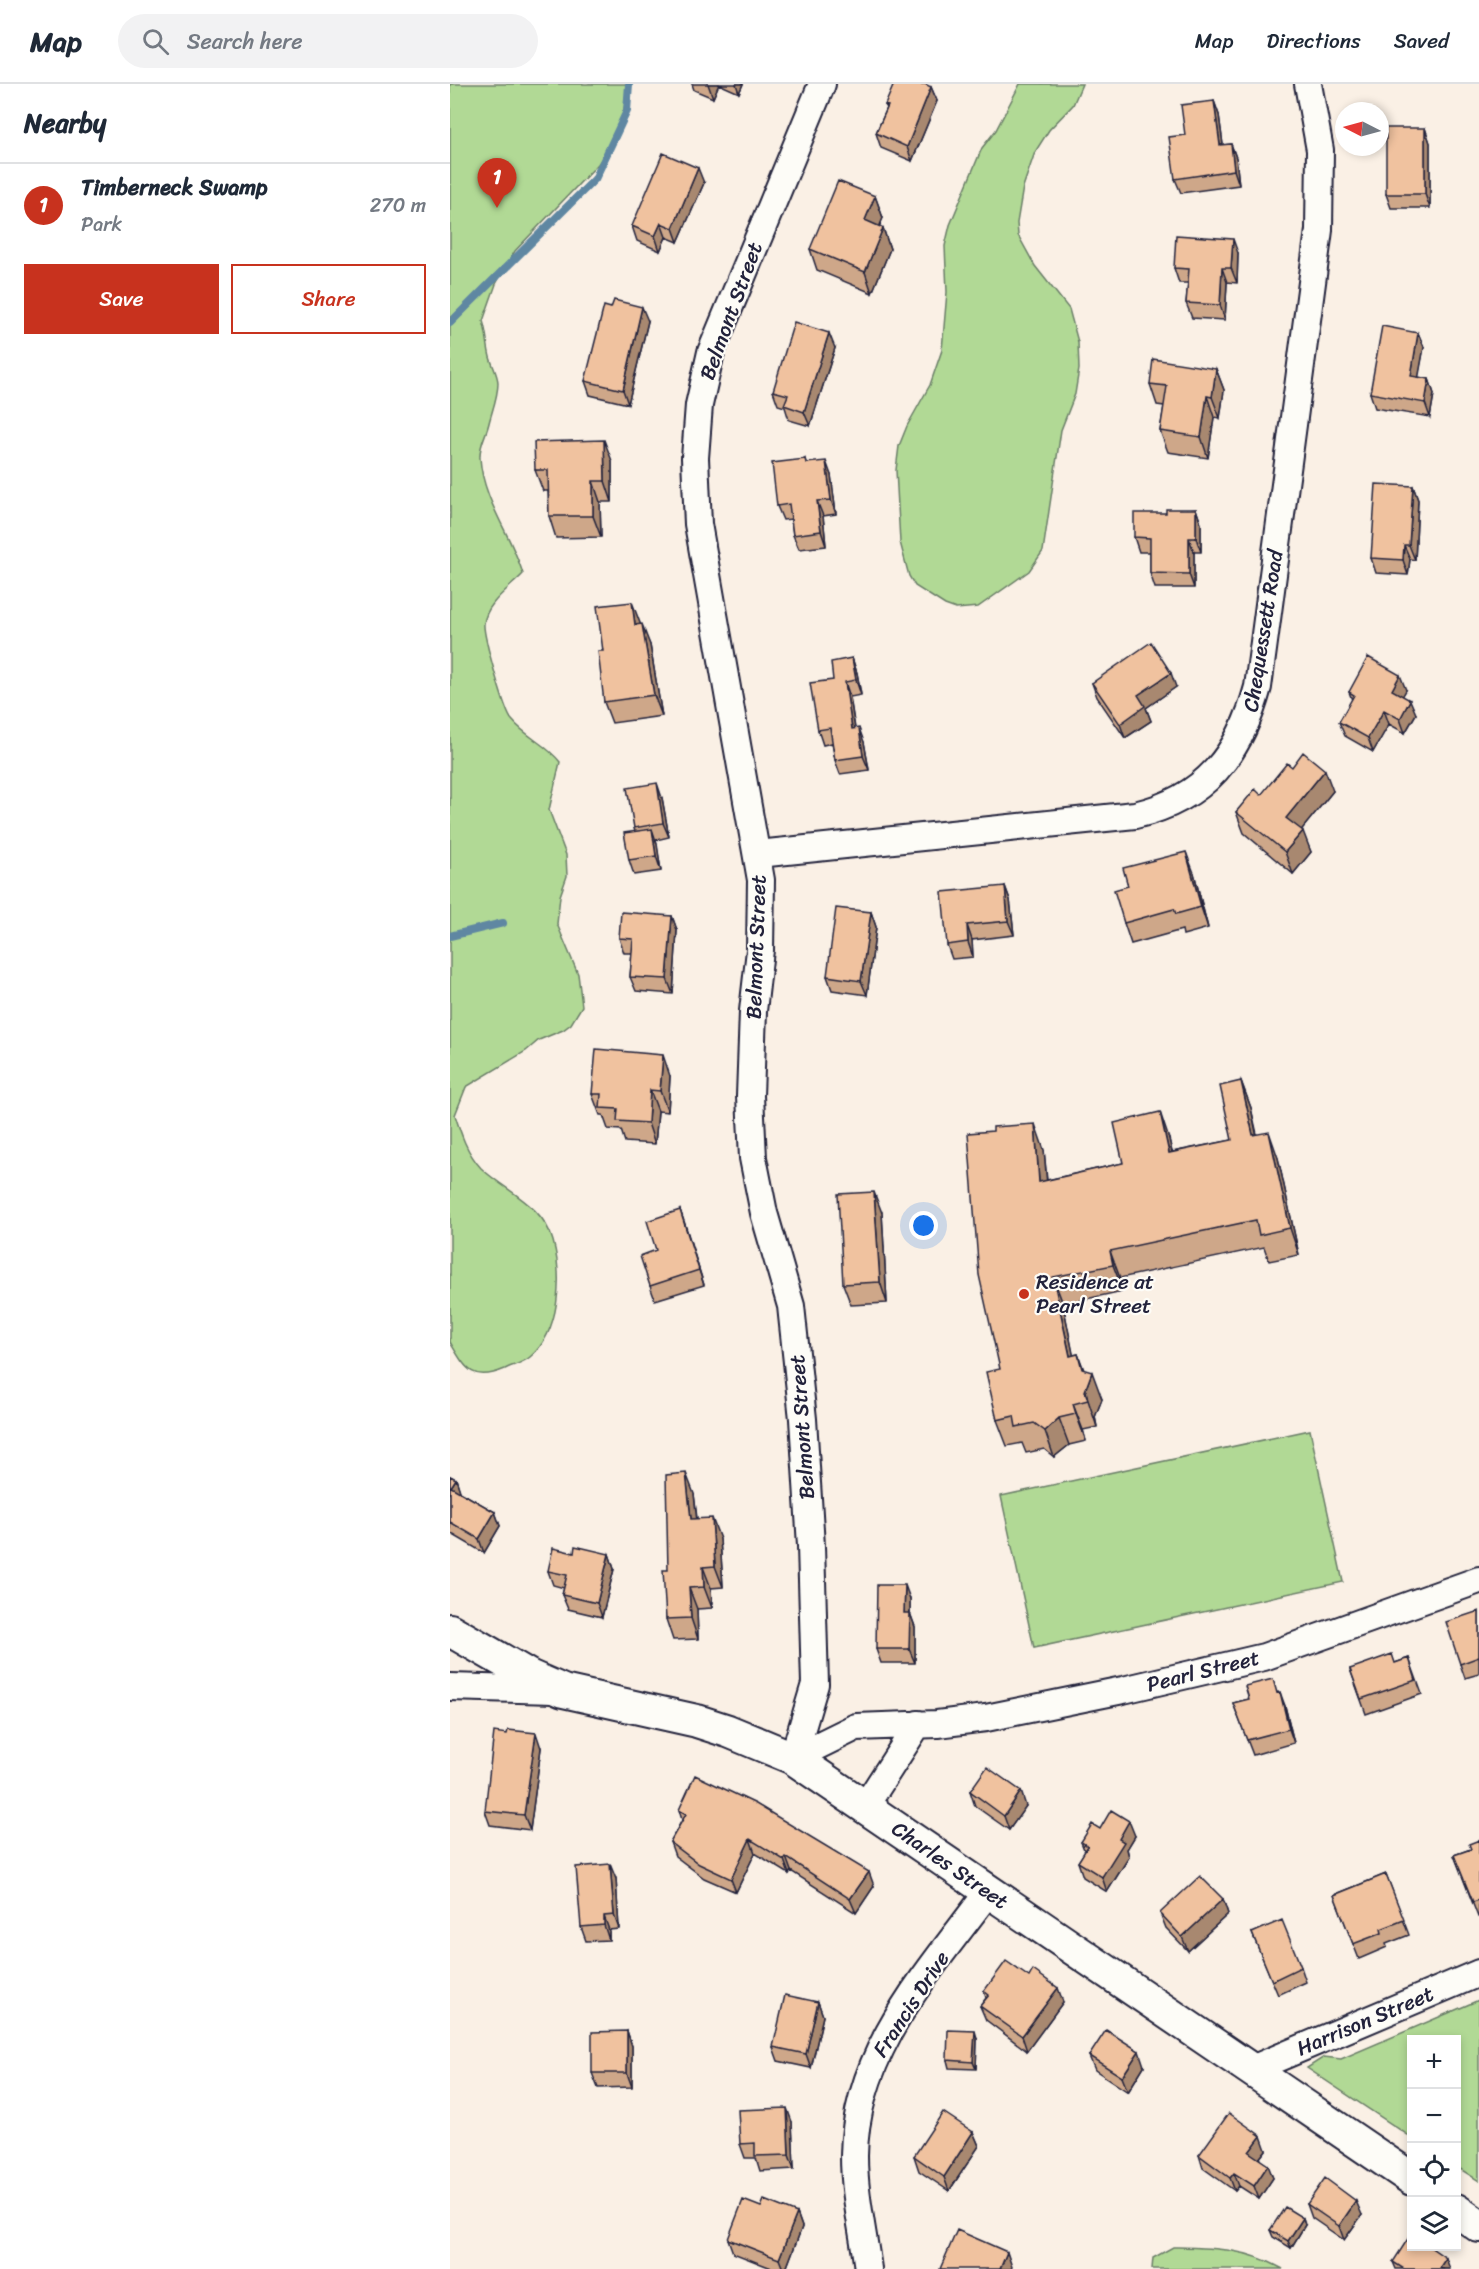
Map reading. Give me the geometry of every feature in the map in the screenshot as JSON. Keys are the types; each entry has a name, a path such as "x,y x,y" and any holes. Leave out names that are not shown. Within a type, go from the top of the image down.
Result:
{"street":[{"name":"Belmont Street","path":"793,1758 815,1684 811,1546 795,1331 789,1292 760,1197 751,1136 750,1065 761,913 758,854 698,524 696,431 704,378 720,326 822,84"},
{"name":"Chequessett Road","path":"758,854 1135,815 1182,797 1203,783 1229,755 1248,722 1258,687 1317,247 1320,150 1308,84"},
{"name":"Pearl Street","path":"793,1758 856,1727 971,1720 1047,1706 1253,1659 1320,1638 1479,1580"},
{"name":"Charles Street","path":"450,1630 531,1677 563,1690 697,1721 728,1731 793,1758 866,1805 988,1892 1407,2176"},
{"path":"450,1687 563,1690"},
{"path":"866,1805 918,1724"},
{"name":"Francis Drive","path":"868,2269 857,2200 854,2155 857,2120 867,2078 878,2050 899,2016 988,1892"},
{"name":"Harrison Street","path":"1252,2069 1479,1973"},
{"path":"1461,2213 1479,2226"}],"green space":[{"path":"450,84 629,84 619,133 598,164 515,251 496,284 483,321 498,383 495,403 481,449 482,474 486,489 523,574 499,596 489,609 484,624 485,631 500,689 512,720 560,762 549,810 566,855 567,876 560,896 557,924 578,974 582,1006 571,1024 563,1030 539,1040 526,1051 466,1087 455,1115 465,1143 481,1168 541,1217 553,1241 558,1271 557,1303 548,1333 540,1346 524,1361 494,1373 485,1374 471,1371 450,1342"},
{"path":"1020,84 1082,84 1073,105 1049,130 1035,152 1023,187 1017,223 1018,235 1035,266 1069,309 1078,342 1079,369 1075,394 1061,430 1043,551 1029,571 978,607 956,609 945,605 915,586 909,576 900,542 896,470 899,446 907,426 930,385 942,350 947,292 945,246 950,225 982,148 996,130"},
{"path":"1310,1430 1343,1582 1034,1648 1001,1496"},
{"path":"1479,2000 1479,2181 1461,2170 1461,2035 1407,2035 1407,2134 1307,2068 1324,2057 1341,2059"},
{"path":"1173,2247 1230,2250 1256,2257 1283,2269 1152,2269 1153,2258"}],"building":[{"path":"894,84 925,84 931,87 907,147 876,133 888,106 885,105"},
{"path":"1214,101 1220,145 1231,144 1234,170 1175,179 1169,137 1185,135 1181,105"},
{"path":"1389,128 1425,128 1425,194 1386,194"},
{"path":"663,153 698,168 673,228 661,223 655,236 632,226"},
{"path":"838,181 875,196 865,220 883,228 865,272 810,249"},
{"path":"1176,235 1233,239 1231,268 1222,268 1220,305 1186,303 1189,269 1174,268"},
{"path":"614,300 642,307 623,390 585,381 604,306 611,308"},
{"path":"794,322 829,333 804,412 784,405 788,395 773,391"},
{"path":"1382,326 1418,333 1411,376 1429,379 1425,403 1370,393"},
{"path":"1153,359 1216,369 1212,397 1207,396 1201,437 1160,431 1167,386 1150,384"},
{"path":"604,440 605,481 593,481 593,516 549,516 548,470 535,470 534,442"},
{"path":"805,459 806,463 826,461 831,500 817,501 821,531 793,535 789,504 777,506 772,463"},
{"path":"1376,484 1413,486 1409,545 1404,545 1403,560 1371,558"},
{"path":"1166,509 1196,509 1196,538 1189,538 1189,574 1150,573 1150,538 1134,537 1134,513 1166,513"},
{"path":"632,602 635,625 642,624 654,695 604,702 598,651 603,651 597,606"},
{"path":"1151,642 1171,673 1138,695 1145,706 1120,724 1092,683"},
{"path":"1368,657 1400,675 1392,690 1410,700 1400,719 1384,710 1368,738 1339,722 1354,695 1349,692"},
{"path":"852,658 856,680 845,682 852,729 859,728 863,756 835,760 830,728 818,730 810,683 833,680 831,662"},
{"path":"1303,752 1325,770 1286,818 1303,831 1285,852 1236,812 1255,789 1261,795 1287,763 1292,767"},
{"path":"657,783 663,823 634,828 627,788"},
{"path":"652,829 656,856 629,860 624,833"},
{"path":"1186,852 1201,907 1176,914 1174,909 1124,923 1114,890 1128,886 1123,868"},
{"path":"1005,886 1008,921 967,925 968,942 947,945 942,892"},
{"path":"836,908 871,912 861,981 827,976"},
{"path":"621,912 672,916 667,979 630,977 633,939 619,938"},
{"path":"596,1049 663,1055 660,1091 650,1090 648,1123 617,1121 618,1109 600,1108 601,1094 592,1094"},
{"name":"Residence at Pearl Street","path":"1241,1081 1253,1135 1269,1132 1290,1228 1259,1235 1256,1220 1110,1251 1113,1265 1053,1277 1070,1356 1078,1354 1082,1369 1092,1372 1085,1391 1088,1400 1073,1404 1076,1414 1059,1418 1045,1431 1034,1423 1016,1427 1014,1416 997,1420 986,1372 1000,1369 979,1275 968,1133 993,1131 993,1127 1035,1124 1039,1182 1123,1163 1114,1123 1160,1112 1169,1153 1232,1140 1220,1086"},
{"path":"874,1192 880,1282 843,1284 838,1194"},
{"path":"680,1210 699,1270 650,1286 640,1256 656,1250 647,1221"},
{"path":"686,1473 691,1519 712,1518 715,1566 703,1567 704,1587 689,1588 691,1618 666,1619 663,1570 668,1570 666,1475"},
{"path":"450,1476 456,1479 451,1487 495,1512 479,1539 450,1522"},
{"path":"575,1546 609,1554 597,1603 562,1595 567,1575 548,1571 553,1548 574,1553"},
{"path":"877,1585 905,1585 904,1613 910,1613 909,1649 876,1649"},
{"path":"1479,1611 1479,1657 1460,1664 1446,1622"},
{"path":"1392,1654 1395,1663 1409,1658 1416,1680 1361,1699 1350,1669"},
{"path":"1273,1679 1277,1693 1280,1692 1289,1729 1247,1740 1233,1703 1249,1699 1245,1686"},
{"path":"508,1730 536,1733 524,1815 485,1811 494,1732 507,1734"},
{"path":"987,1767 1021,1791 1004,1816 970,1791"},
{"path":"695,1775 756,1804 869,1872 850,1899 786,1857 784,1860 750,1839 731,1879 699,1864 670,1842 686,1814 679,1810"},
{"path":"1111,1810 1129,1821 1119,1839 1124,1842 1102,1877 1078,1862 1088,1846 1081,1842 1092,1824 1100,1829"},
{"path":"1479,1840 1479,1900 1473,1902 1454,1855 1471,1849 1469,1844"},
{"path":"610,1864 614,1915 604,1916 604,1925 581,1927 576,1867"},
{"path":"1386,1874 1404,1920 1381,1929 1382,1933 1353,1944 1334,1895"},
{"path":"1200,1876 1223,1899 1182,1937 1160,1913"},
{"path":"1282,1920 1301,1967 1272,1981 1252,1933"},
{"path":"1006,1961 1029,1977 1033,1970 1058,1988 1022,2036 980,2006 989,1995 984,1991"},
{"path":"785,1995 818,2002 806,2054 773,2047"},
{"path":"948,2030 975,2031 973,2062 947,2060"},
{"path":"1106,2030 1139,2051 1122,2077 1089,2056"},
{"path":"627,2031 627,2073 592,2073 592,2032"},
{"path":"787,2108 789,2155 755,2156 755,2143 740,2144 738,2110"},
{"path":"943,2112 973,2132 944,2177 914,2156"},
{"path":"1229,2113 1261,2136 1249,2152 1268,2165 1254,2186 1234,2173 1230,2178 1199,2155"},
{"path":"1325,2178 1356,2201 1339,2226 1307,2204"},
{"path":"743,2200 761,2207 764,2200 797,2213 779,2259 728,2239"},
{"path":"1285,2207 1303,2218 1288,2241 1270,2230"},
{"path":"957,2230 1007,2252 1000,2269 940,2269"},
{"path":"1407,2240 1407,2251 1436,2251 1446,2258 1440,2267 1444,2269 1404,2269 1393,2262"}],"waterway":[{"path":"450,323 595,179 627,111 629,84"},
{"path":"450,936 503,923"}],"place":[{"name":"Timberneck Swamp","path":"497,208"},
{"name":"Residence at Pearl Street","path":"1024,1294"}]}
